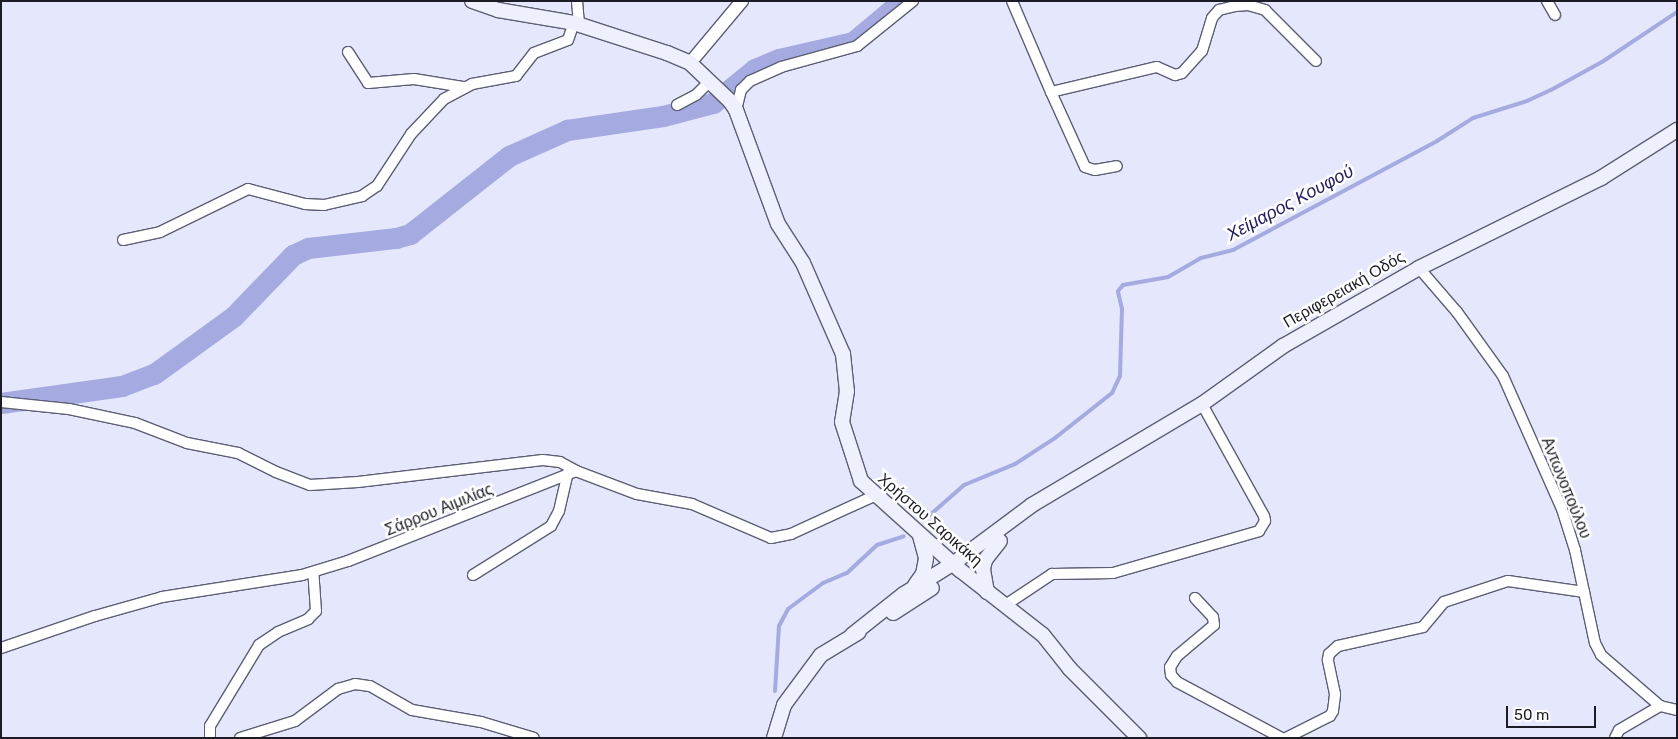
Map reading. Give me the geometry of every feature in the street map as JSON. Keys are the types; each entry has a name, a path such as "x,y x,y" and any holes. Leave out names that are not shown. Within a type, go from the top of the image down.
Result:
{"main road":[{"path":"472,1 498,10 576,24 690,63"},
{"name":"Χρήστου Σαρικάκη","path":"690,63 715,85 733,106 778,224 803,263 842,354 847,391 842,422 848,449 861,481 874,496 987,592 1043,635 1070,669 1139,738"},
{"name":"Περιφερειακή Οδός","path":"852,635 866,629 957,566 1041,502 1202,404 1283,346 1419,268 1602,178 1677,130"},
{"name":"Περιφερειακή Οδός","path":"774,738 784,706 794,689 821,655 852,635 904,594 1000,541 1036,511 1041,502"},
{"path":"904,594 923,574 926,558 920,535"},
{"path":"987,592 983,569 985,560 1000,541"}],"street":[{"path":"348,52 368,83 409,79 464,86 516,76 534,53 568,40 576,24 576,1"},
{"path":"690,63 742,1"},
{"path":"733,106 741,90 750,81 781,67 857,46 913,1"},
{"path":"1012,1 1085,167 1095,170 1117,166"},
{"path":"1547,1 1555,15"},
{"path":"1051,92 1157,67 1175,75 1182,73 1202,52 1212,18 1219,10 1235,6 1248,5 1265,10 1316,61"},
{"path":"677,105 715,85"},
{"path":"123,240 160,232 248,189 305,204 324,205 362,196 383,179 411,134 434,108 464,86"},
{"name":"Αντωνοπούλου","path":"1419,268 1457,312 1503,376 1562,509 1584,592 1595,643 1601,655 1660,706 1677,710"},
{"path":"1,402 69,409 135,423 187,443 238,453 276,472 310,485 358,482 544,460 560,462 572,472 636,494 692,504 771,538 790,534 874,496"},
{"path":"1004,606 1052,574 1113,573 1259,531 1266,521 1264,516 1202,404"},
{"path":"473,575 551,526 559,511 572,472"},
{"name":"Σάρρου Αιμιλίας","path":"1,648 95,616 162,597 313,572 411,538 572,472"},
{"path":"210,738 210,726 259,645 278,632 308,618 316,611 313,572"},
{"path":"1286,738 1330,716 1333,711 1335,694 1328,660 1329,654 1338,646 1423,627 1444,602 1508,581 1584,592"},
{"path":"1195,598 1213,618 1214,625 1177,656 1170,668 1171,675 1177,682 1282,738"},
{"path":"240,738 295,721 338,689 355,684 370,686 412,710 481,722 534,738"},
{"path":"1615,738 1619,730 1660,706"}],"waterway":[{"path":"1,403 122,386 154,374 234,316 293,255 308,248 396,238 410,234 509,156 567,130 663,116 713,103 755,69 779,59 853,42 902,1"},
{"name":"Χείμαρος Κουφού","path":"930,515 964,485 1015,464 1055,438 1112,393 1120,376 1122,309 1118,291 1123,285 1168,277 1201,258 1233,250 1437,141 1473,118 1527,101 1551,90 1602,62 1677,12"},
{"name":"Χείμαρος Κουφού","path":"775,691 779,626 788,609 823,583 847,573 877,545 904,536"}]}
